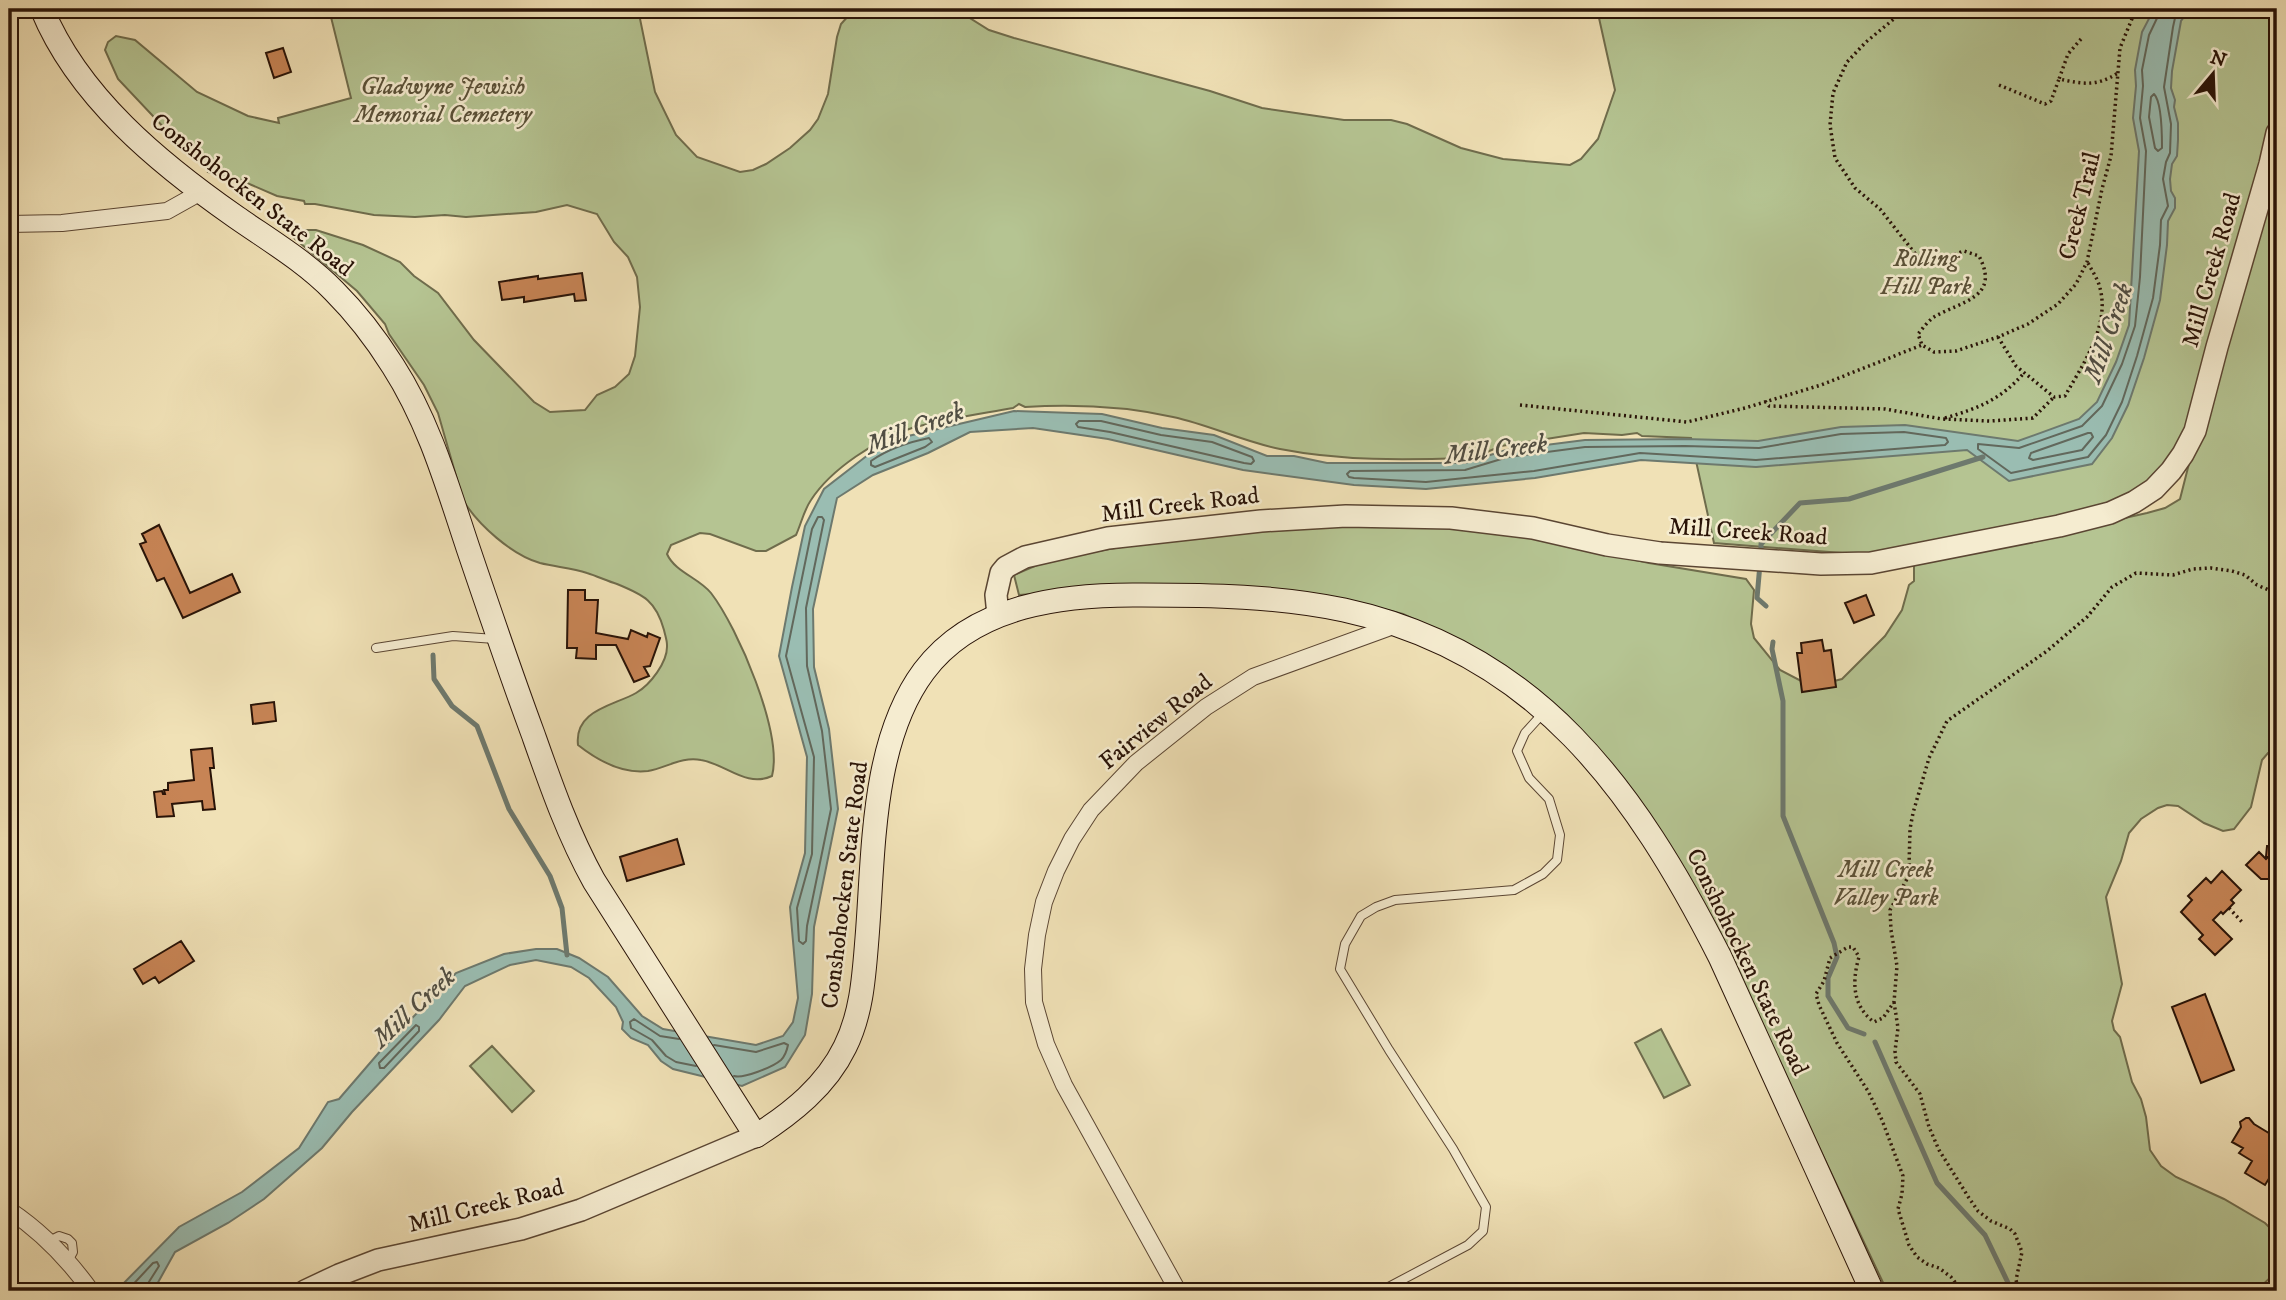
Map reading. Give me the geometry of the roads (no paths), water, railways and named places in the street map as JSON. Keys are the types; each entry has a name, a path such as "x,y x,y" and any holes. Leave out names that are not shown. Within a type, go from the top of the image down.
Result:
{"main road":[{"name":"Conshohocken State Road","path":"42,9 66,52 101,101 144,144 201,192 332,289 363,323 394,367 432,440 498,639 564,821 578,851 594,881 756,1136 788,1114 819,1085 845,1049 853,1030 863,987 882,782 888,752 904,706 926,668 942,651 977,625 998,615 1084,597 1198,595 1319,605 1396,625 1472,657 1546,710 1582,746 1624,795 1675,872 1720,957 1872,1291"}],"street":[{"name":"Mill Creek Road","path":"998,615 996,594 1001,573 1006,567 1025,557 1108,538 1261,521 1346,516 1451,518 1533,528 1631,550 1821,564 1871,564 2110,513 2154,489 2183,454 2195,430 2277,133"},
{"path":"9,224 62,223 167,211 201,192"},
{"name":"Fairview Road","path":"1178,1291 1064,1085 1046,1044 1034,1002 1033,969 1044,902 1072,839 1091,810 1136,763 1197,714 1253,677 1396,625"},
{"name":"Mill Creek Road","path":"305,1291 378,1260 521,1229 581,1210 756,1136"},
{"path":"9,1210 49,1241 91,1291"}],"lane":[{"path":"376,648 453,636 498,639"},
{"path":"1381,1291 1468,1245 1483,1231 1486,1207 1453,1149 1340,969 1345,944 1361,916 1376,907 1395,900 1514,890 1544,874 1557,860 1560,835 1549,799 1529,778 1517,751 1525,733 1546,710"}],"water":[{"path":"2154,9 2197,9 2188,12 2181,21 2172,71 2171,88 2178,123 2177,156 2172,164 2170,179 2175,208 2168,221 2160,300 2144,358 2128,405 2112,438 2092,464 2009,481 1967,450 1756,467 1641,460 1535,478 1426,489 1354,485 1243,470 1108,439 1033,428 970,432 928,453 873,475 837,498 813,609 814,667 829,729 838,809 814,927 812,994 805,1035 785,1067 742,1086 673,1069 661,1061 648,1045 631,1038 622,1029 623,1022 616,1007 589,978 571,967 536,960 510,965 465,986 439,1020 352,1112 322,1148 264,1199 228,1223 175,1252 156,1286 150,1291 116,1291 179,1227 242,1192 299,1148 328,1102 339,1099 382,1049 456,973 504,954 557,949 579,958 608,977 642,1016 663,1029 756,1045 783,1036 793,1022 798,998 790,907 805,853 807,757 779,656 805,526 824,489 873,451 904,437 1014,411 1102,414 1162,428 1214,435 1267,456 1294,456 1327,463 1465,463 1506,450 1585,440 1758,441 1841,427 1905,425 2018,441 2079,419 2097,402 2116,362 2129,325 2139,151 2133,118 2135,70 2142,32"}],"waterway":[{"path":"1761,554 1761,544 1800,503 1849,499 1983,457"},
{"path":"1760,564 1757,598 1766,606"},
{"path":"1773,642 1772,649 1783,701 1783,816 1834,943 1837,957 1828,978 1828,996 1848,1028 1864,1034"},
{"path":"433,655 434,679 452,706 477,726 509,809 550,876 562,908 567,955"},
{"path":"1875,1042 1937,1183 1985,1235 2012,1291"}],"park label":[{"name":"Gladwyne Jewish Memorial Cemetery","path":"443,101"},
{"name":"Rolling Hill Park","path":"1926,273"},
{"name":"Mill Creek Valley Park","path":"1886,884"}],"water label":[{"name":"Mill Creek","path":"2109,333"},
{"name":"Mill Creek","path":"915,429"},
{"name":"Mill Creek","path":"1496,450"},
{"name":"Mill Creek","path":"414,1008"}]}
